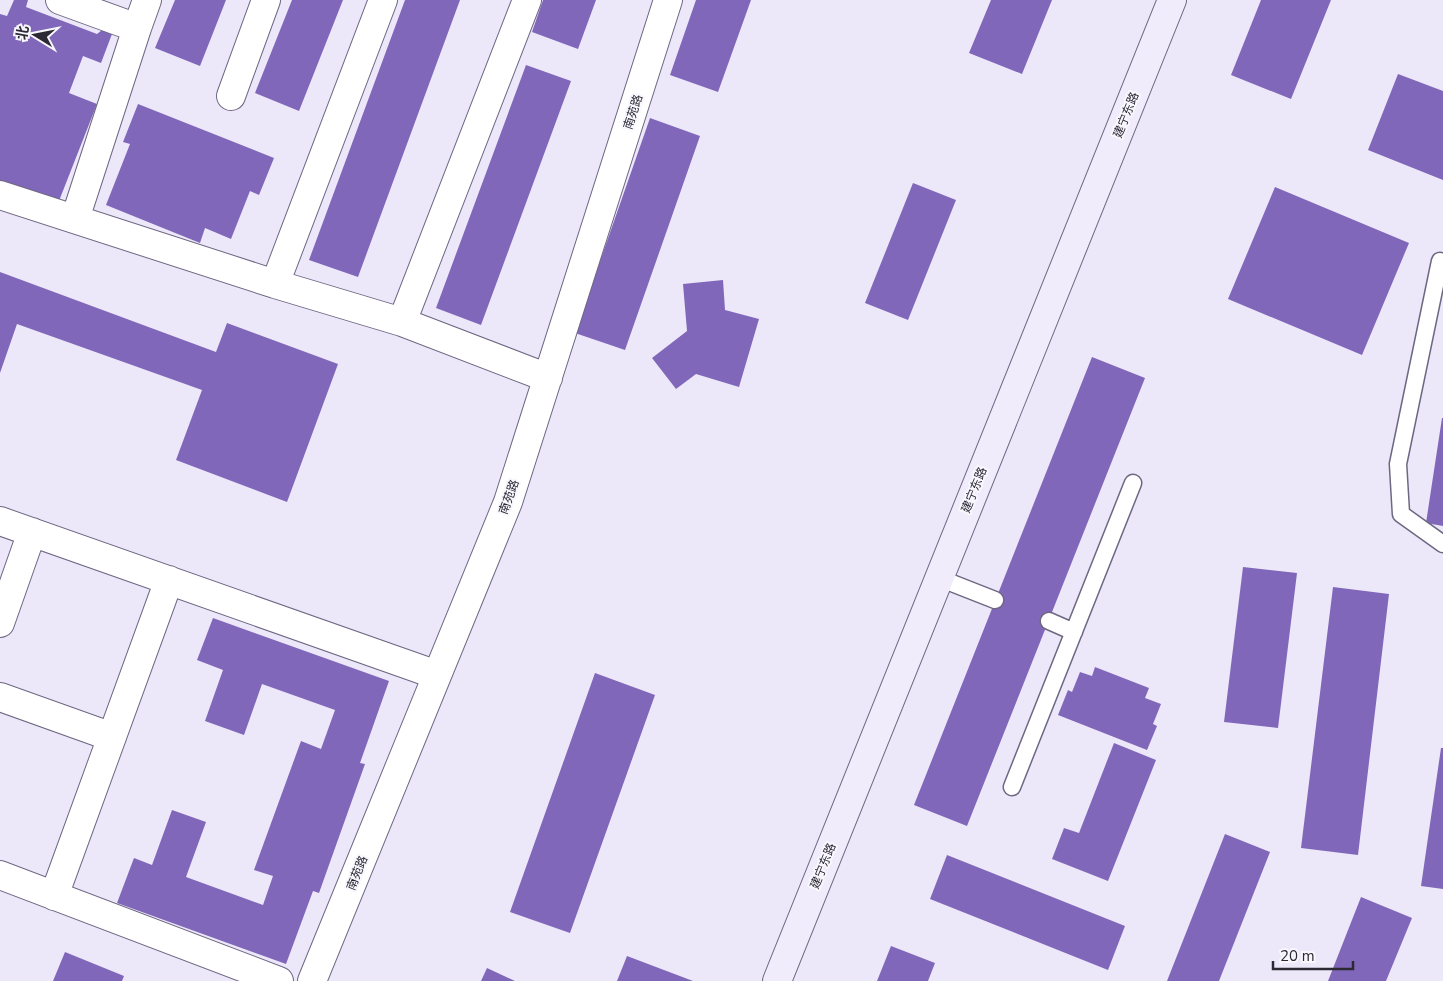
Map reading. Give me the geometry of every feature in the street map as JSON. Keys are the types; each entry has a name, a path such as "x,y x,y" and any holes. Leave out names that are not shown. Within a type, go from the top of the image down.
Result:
{"main road":[{"name":"建宁东路","path":"777,981 1172,0"}],"street":[{"path":"60,0 136,28"},
{"path":"75,219 136,28 147,0"},
{"path":"232,96 266,0"},
{"path":"275,284 383,0"},
{"path":"402,322 528,0"},
{"name":"南苑路","path":"312,981 508,502 668,0"},
{"path":"0,195 275,284 402,322 548,378"},
{"path":"0,521 437,675"},
{"path":"0,623 32,532"},
{"path":"54,896 169,580"},
{"path":"0,697 112,737"},
{"path":"0,875 279,981"}],"lane":[{"path":"1440,261 1398,464 1401,514 1443,544"},
{"path":"1012,787 1133,483"},
{"path":"939,578 995,600"},
{"path":"1049,621 1074,632"}],"building":[{"path":"14,0 28,0 26,7 97,34 102,30 112,34 101,63 83,56 69,93 97,104 57,206 0,184 0,14 7,16"},
{"path":"175,0 226,0 200,66 155,48"},
{"path":"292,0 343,0 299,111 255,93"},
{"path":"405,0 460,0 358,277 309,260"},
{"path":"543,0 596,0 578,49 532,32"},
{"path":"696,0 751,0 718,92 670,75"},
{"path":"991,0 1052,0 1022,74 969,53"},
{"path":"1261,0 1331,0 1291,99 1231,75"},
{"path":"526,65 571,81 481,325 436,308"},
{"path":"1398,74 1443,91 1443,180 1368,150"},
{"path":"138,104 274,158 259,195 250,191 231,239 205,228 200,243 106,205 130,144 123,142"},
{"path":"650,118 700,136 625,350 575,333"},
{"path":"913,183 956,200 908,320 865,303"},
{"path":"1275,187 1409,243 1362,355 1228,299"},
{"path":"0,272 216,352 227,323 338,364 287,502 176,460 202,390 17,324 0,373"},
{"path":"723,280 725,310 759,319 739,387 696,374 676,389 652,358 687,331 683,284"},
{"path":"1092,357 1145,378 967,826 914,805"},
{"path":"1443,418 1443,526 1426,523"},
{"path":"1243,567 1297,573 1278,728 1224,722"},
{"path":"1333,587 1389,594 1358,855 1301,848"},
{"path":"213,618 389,681 360,763 365,764 319,893 313,891 286,964 117,903 134,858 152,865 172,810 206,822 186,877 263,905 273,876 254,870 301,741 321,749 335,710 262,684 244,735 205,721 223,670 197,660"},
{"path":"1095,667 1149,688 1145,698 1161,704 1153,724 1157,726 1147,750 1058,715 1068,690 1072,692 1080,672 1092,676"},
{"path":"595,673 655,695 570,933 510,912"},
{"path":"1114,743 1156,760 1108,881 1052,859 1064,828 1079,833"},
{"path":"1441,748 1443,748 1443,889 1421,886"},
{"path":"1225,834 1270,852 1219,981 1167,981"},
{"path":"947,855 1125,926 1108,970 930,899"},
{"path":"1361,897 1412,918 1386,981 1328,981"},
{"path":"891,946 935,963 928,981 877,981"},
{"path":"65,952 124,976 122,981 53,981"},
{"path":"627,956 693,981 617,981"},
{"path":"487,968 515,981 481,981"}]}
